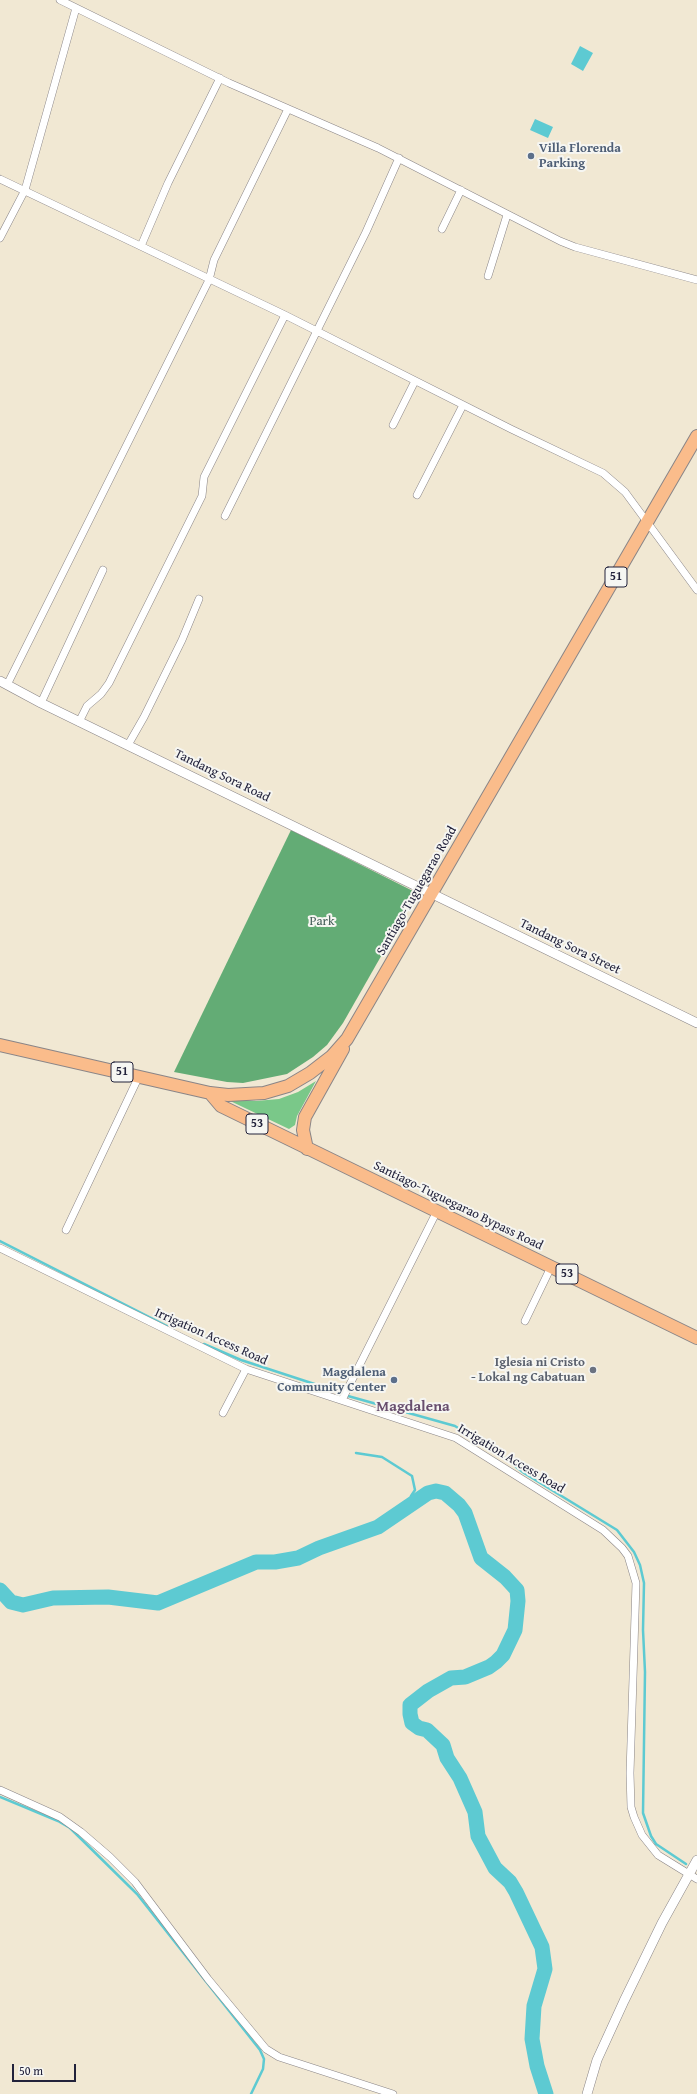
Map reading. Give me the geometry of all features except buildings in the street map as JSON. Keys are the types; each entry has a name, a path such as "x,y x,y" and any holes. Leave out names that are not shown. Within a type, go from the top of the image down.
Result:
{"highway":[{"name":"Santiago-Tuguegarao Road","path":"0,1045 210,1093 228,1095 253,1094 288,1086 299,1081 320,1066 347,1039 697,436"},
{"path":"307,1149 303,1130 305,1117 316,1094 334,1068 347,1039"},
{"name":"Santiago-Tuguegarao Bypass Road","path":"210,1093 221,1106 697,1337"}],"street":[{"path":"60,0 220,78 399,158 507,215 575,247 697,280"},
{"path":"0,238 25,190 76,8"},
{"path":"141,246 168,183 220,78"},
{"path":"3,683 209,280 214,260 288,109"},
{"path":"225,516 366,232 399,158"},
{"path":"0,179 285,315 414,381 603,473 625,492 697,590"},
{"path":"442,229 461,190"},
{"path":"488,276 507,215"},
{"path":"79,722 87,706 101,694 115,670 202,496 204,477 285,315"},
{"path":"393,426 414,381"},
{"path":"417,496 463,405"},
{"path":"41,703 103,570"},
{"path":"128,745 144,717 185,633 199,599"},
{"name":"Tandang Sora Road","path":"3,683 79,722 432,894"},
{"name":"Tandang Sora Street","path":"432,894 697,1022"},
{"path":"66,1230 139,1076"},
{"path":"342,1400 437,1211"},
{"name":"Irrigation Access Road","path":"0,1248 246,1369 456,1438 603,1530 622,1548 631,1564 636,1583 637,1598 630,1773 631,1807 637,1827 649,1845 658,1855 693,1876"},
{"path":"525,1321 551,1267"},
{"path":"223,1413 246,1369"},
{"path":"0,1790 60,1817 82,1832 110,1857 135,1882 208,1979 266,2049 299,2064 392,2094"},
{"path":"587,2094 597,2060 624,2001 662,1923 693,1876 697,1860"}],"green space":[{"name":"Park","path":"291,830 417,893 343,1023 327,1045 313,1057 287,1074 243,1083 227,1082 174,1072"},
{"path":"316,1081 297,1116 295,1125 289,1129 226,1099 256,1101 279,1099 298,1092"}],"water":[{"path":"580,46 593,53 583,71 571,64"},
{"path":"535,119 553,127 548,138 530,130"}],"waterway":[{"path":"0,1241 167,1326"},
{"path":"204,1344 241,1360 342,1393"},
{"path":"348,1396 455,1426 506,1459 524,1473 617,1530 634,1552 640,1565 644,1583 643,1630 645,1672 643,1813 651,1836 656,1844 686,1864"},
{"path":"356,1453 382,1457 412,1476 415,1490 411,1496 410,1505"},
{"path":"0,1590 11,1602 23,1605 53,1598 108,1597 158,1603 256,1562 275,1562 298,1558 319,1548 378,1527 428,1493 436,1491 445,1493 459,1505 465,1513 481,1558 505,1577 517,1590 518,1601 515,1630 503,1655 496,1662 489,1667 465,1677 451,1678 428,1691 410,1705 410,1714 412,1723 419,1728 427,1730 443,1745 447,1758 460,1778 475,1812 478,1836 495,1868 510,1882 516,1892 542,1947 545,1969 534,2006 532,2039 537,2066 546,2094"},
{"path":"0,1797 58,1821 70,1828 137,1894 260,2050 264,2059 263,2069 251,2094"}],"place":[{"name":"Villa Florenda Parking","path":"531,156"},
{"name":"Iglesia ni Cristo - Lokal ng Cabatuan","path":"593,1370"},
{"name":"Magdalena Community Center","path":"394,1380"}],"district":[{"name":"Magdalena","path":"413,1407"}]}
